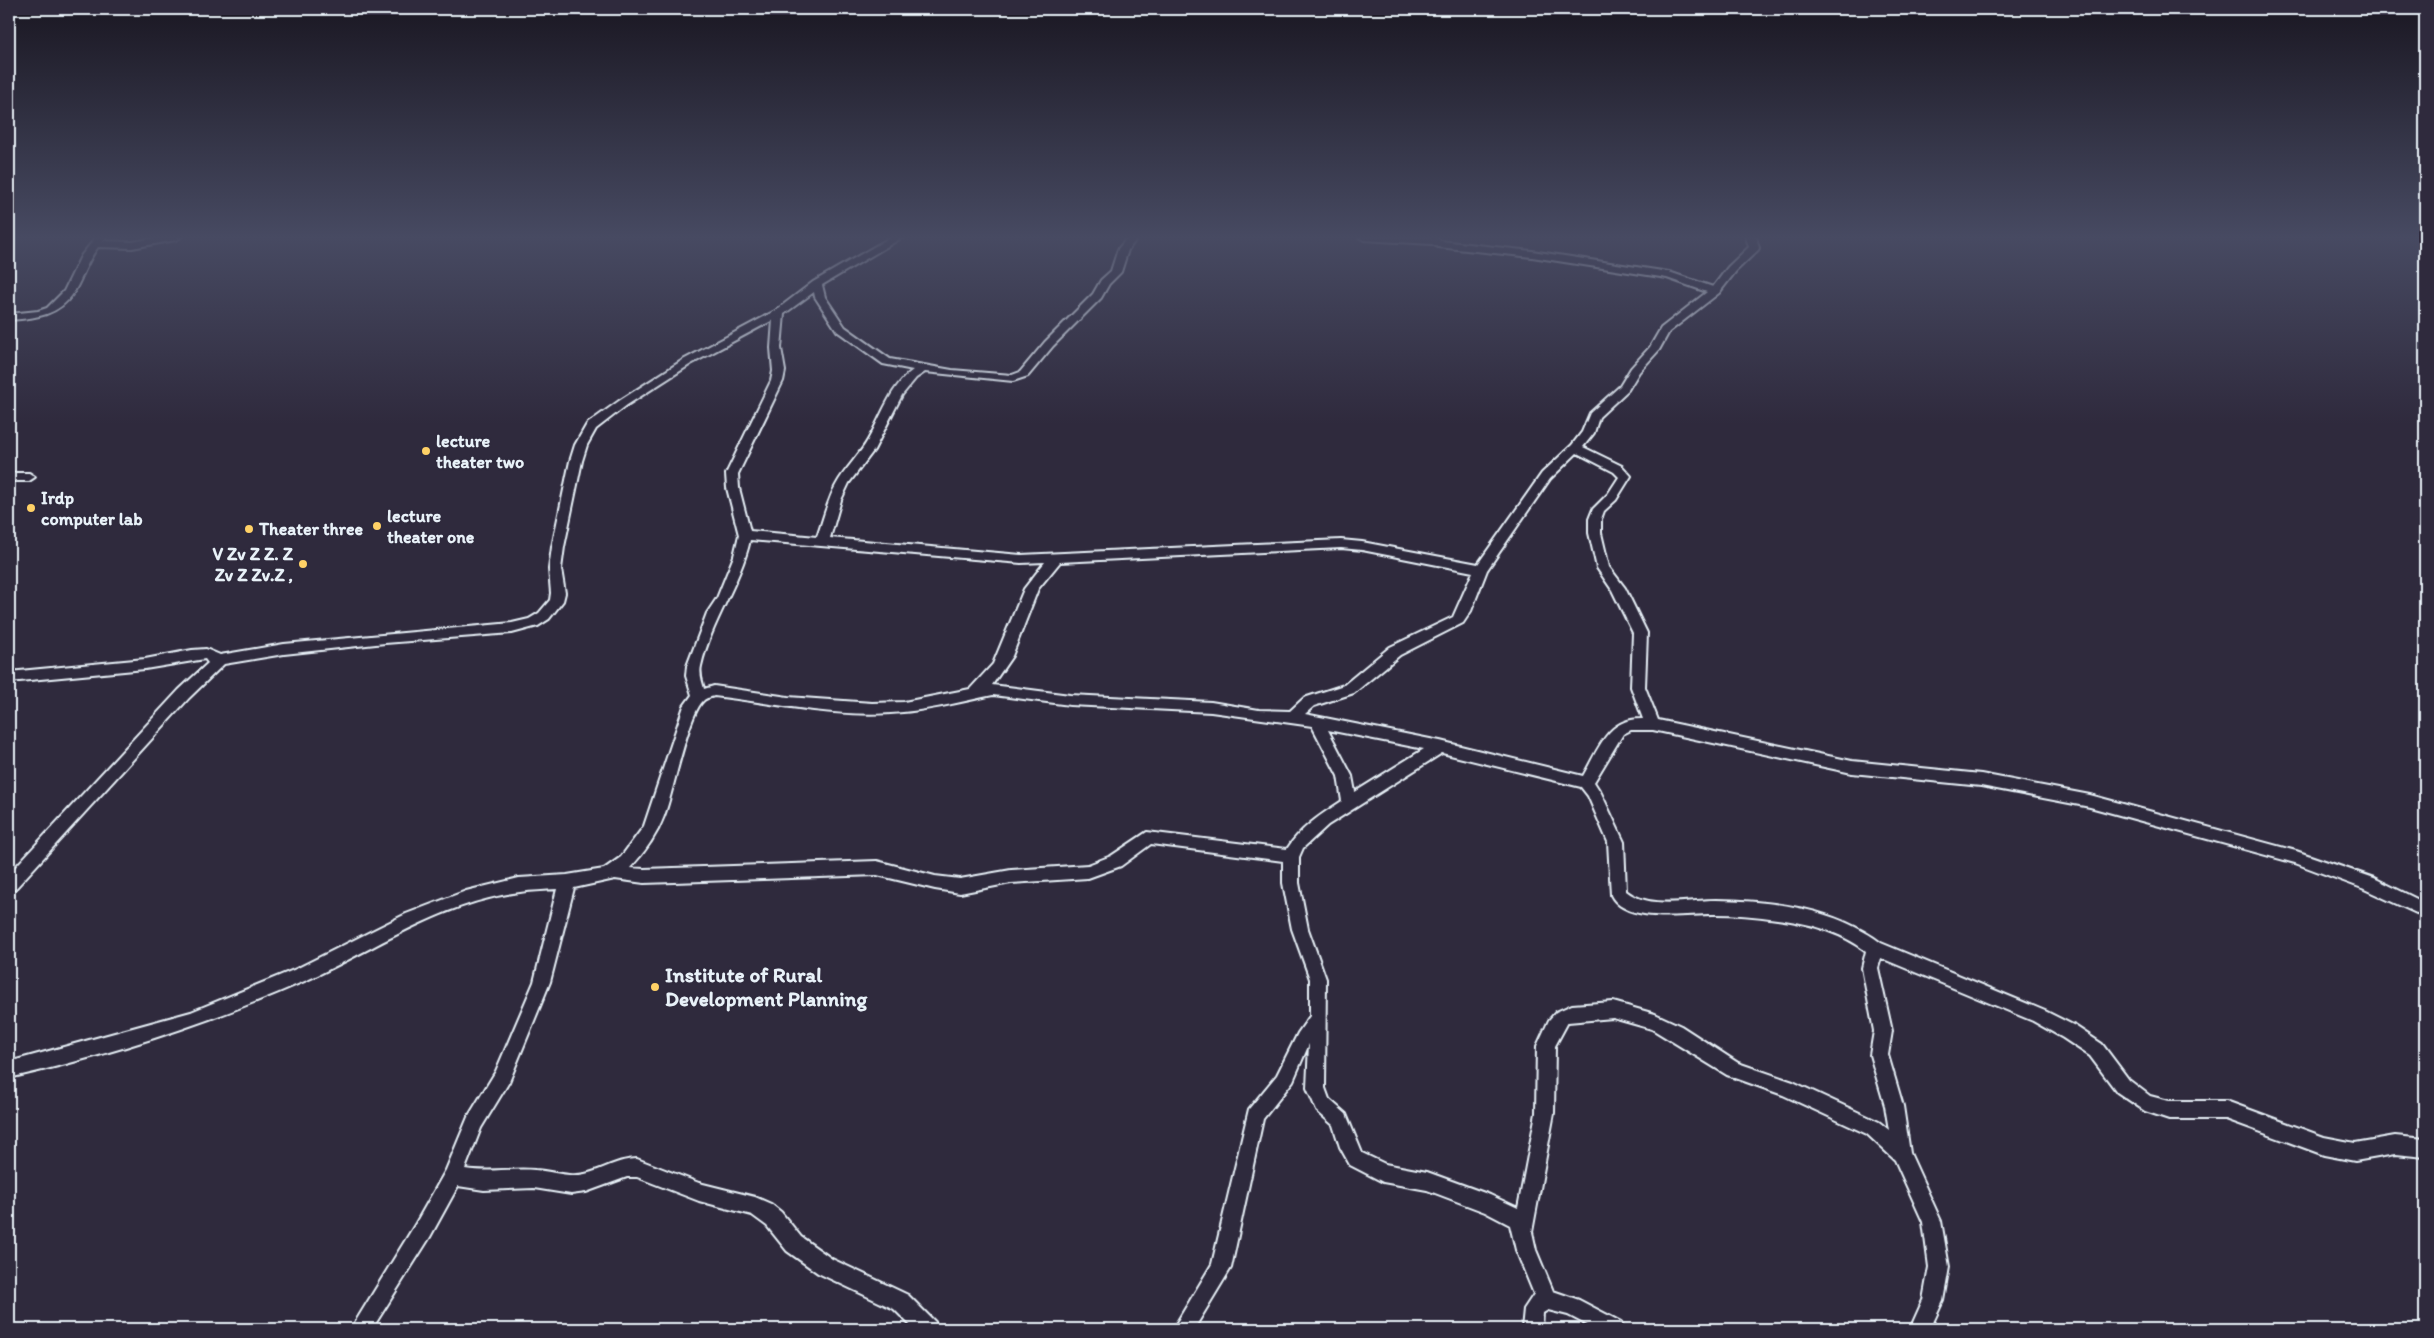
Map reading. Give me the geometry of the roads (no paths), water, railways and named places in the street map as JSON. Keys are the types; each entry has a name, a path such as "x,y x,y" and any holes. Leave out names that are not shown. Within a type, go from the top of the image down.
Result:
{"street":[{"path":"9,317 40,314 51,310 62,299"},
{"path":"9,884 184,694 215,663 226,658 284,649 385,638 512,628 533,623 544,616 556,601 558,593 555,569 558,547 576,461 591,427 623,403 687,362 780,313 797,299"},
{"path":"822,299 841,328 852,338 887,362 952,373 1012,378 1024,374 1091,299"},
{"path":"1293,717 1309,702 1349,689 1395,651 1458,620 1464,611 1472,586 1481,569 1546,476 1566,455 1576,448 1588,432 1594,416 1624,388 1635,370 1655,348 1665,330 1704,299"},
{"path":"699,696 693,676 694,666 714,613 723,598 740,556 745,535 732,488 732,474 736,462 768,403 777,381 779,370 776,348 780,313"},
{"path":"822,542 840,488 869,450 888,409 905,383 912,374 923,368"},
{"path":"1576,448 1618,468 1626,476 1612,497 1599,509 1595,519 1595,533 1603,568 1618,588 1640,633 1638,687 1645,710 1653,725"},
{"path":"9,477 29,477"},
{"path":"745,535 1021,559 1056,559 1341,544 1362,546 1481,569"},
{"path":"974,693 996,672 1012,640 1030,590 1056,559"},
{"path":"9,677 86,668 145,664 206,654 214,657 215,663"},
{"path":"9,1070 158,1030 193,1018 302,974 412,918 466,898 519,885 600,878 614,872 626,862 650,830 657,815 691,706 699,696 714,691 788,702 872,708 929,704 993,690 1070,700 1211,707 1259,715 1293,717 1440,747 1508,765 1575,779 1586,784 1594,793 1616,842 1619,895 1623,900 1632,904 1675,910 1714,907 1787,914 1838,925 1863,937 1875,948 2039,1016 2069,1032 2096,1050 2122,1086 2146,1103 2169,1110 2226,1110 2324,1146 2355,1152 2395,1145 2425,1148"},
{"path":"1317,723 1345,776 1350,803"},
{"path":"1586,784 1618,730 1628,724 1653,725 1852,767 1981,780 2090,801 2296,857 2368,883 2425,910"},
{"path":"1440,747 1323,821 1298,844 1291,856 1291,883 1300,929 1311,955 1318,979 1316,1088 1323,1105 1340,1120 1349,1147 1356,1159 1382,1173 1427,1181 1490,1204 1517,1218 1523,1232 1526,1250 1546,1299"},
{"path":"614,872 644,876 877,868 894,870 924,880 955,886 997,878 1038,877 1096,869 1115,862 1147,838 1291,856"},
{"path":"361,1329 423,1230 453,1176 474,1123 503,1076 542,982 557,930 567,882"},
{"path":"1875,948 1870,968 1883,1031 1879,1055 1894,1106 1901,1154 1932,1221 1940,1267 1933,1301 1920,1329"},
{"path":"1523,1232 1545,1114 1547,1092 1546,1046 1555,1026 1562,1017 1572,1013 1613,1010 1655,1022 1733,1069 1795,1091 1873,1128 1901,1154"},
{"path":"1183,1329 1221,1268 1255,1115 1271,1099 1288,1074 1307,1031 1318,1019"},
{"path":"453,1176 484,1181 534,1179 571,1186 586,1183 627,1168 637,1168 699,1192 755,1206 774,1219 794,1244 825,1266 901,1302 928,1329"},
{"path":"1532,1329 1534,1310 1537,1303 1546,1299 1580,1310 1614,1329"}],"place":[{"name":"lecture theater two","path":"426,451"},
{"name":"Irdp computer lab","path":"31,508"},
{"name":"lecture theater one","path":"377,526"},
{"name":"Theater three","path":"249,529"},
{"name":"V Zv Z Z. Z Zv Z Zv.Z ,","path":"303,564"},
{"name":"Institute of Rural Development Planning","path":"655,987"}]}
